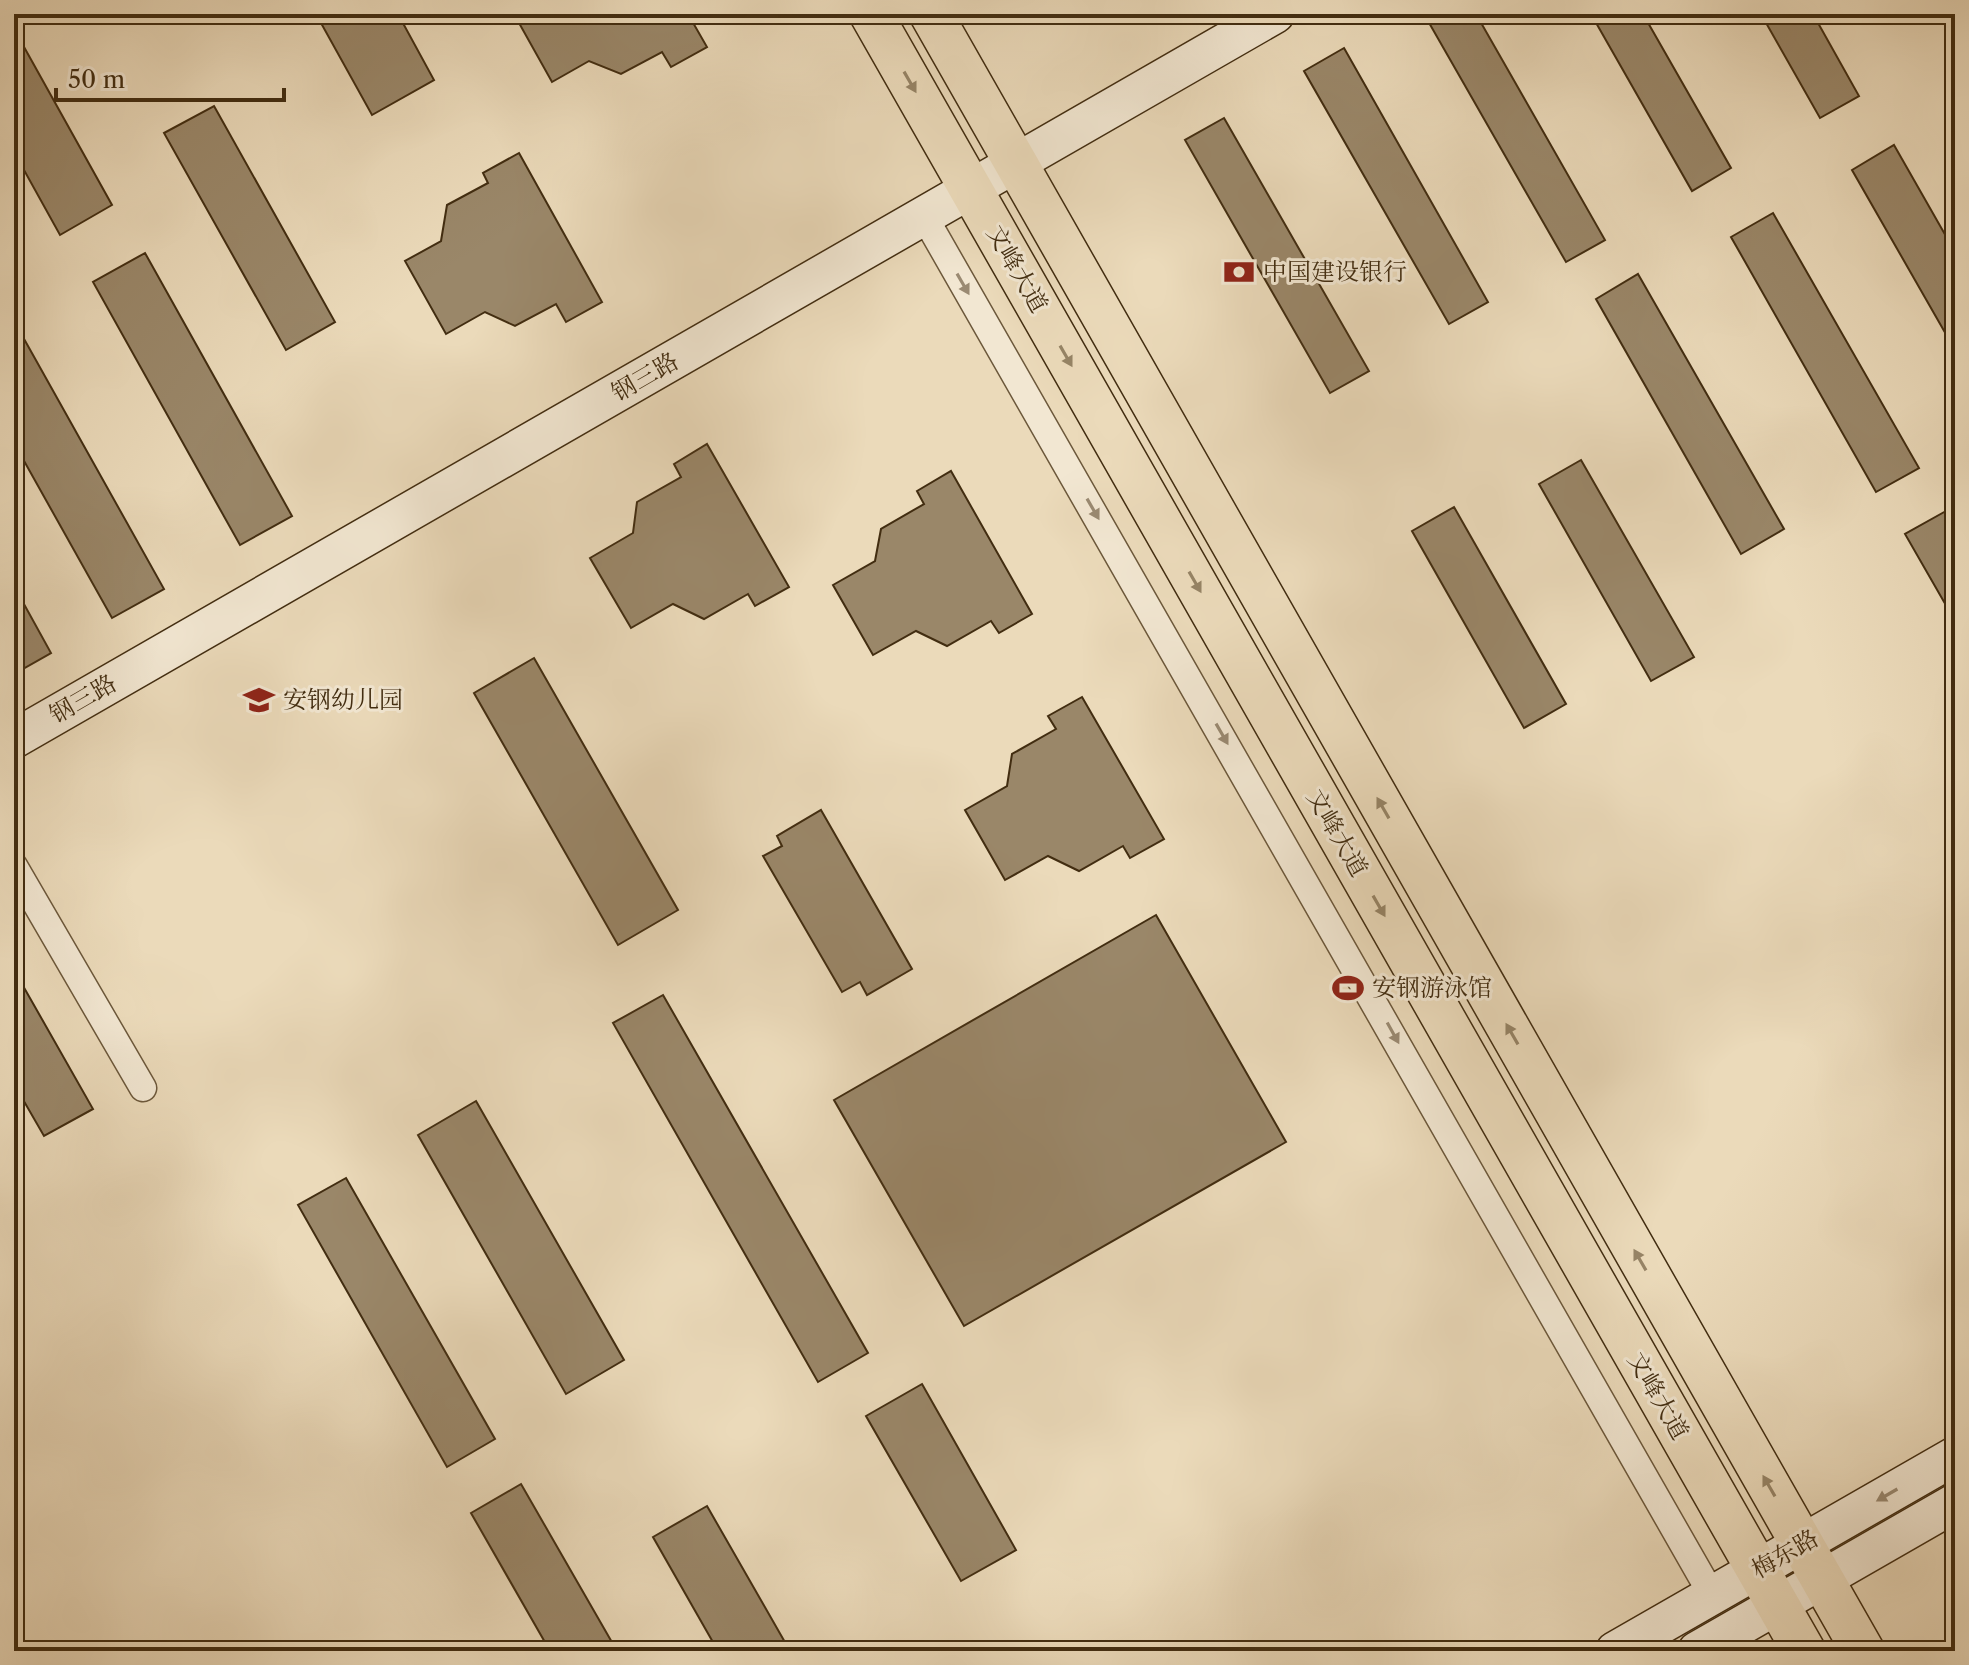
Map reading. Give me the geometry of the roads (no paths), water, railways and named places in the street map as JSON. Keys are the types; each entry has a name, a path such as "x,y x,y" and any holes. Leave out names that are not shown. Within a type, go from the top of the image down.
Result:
{"main road":[{"name":"文峰大道","path":"871,14 1804,1651"},
{"path":"931,14 1863,1651"}],"street":[{"name":"钢三路","path":"14,739 1275,14"},
{"path":"924,216 1712,1595"},
{"path":"14,866 143,1088"},
{"name":"梅东路","path":"1697,1651 1768,1587 1812,1562 1955,1456"},
{"name":"梅东路","path":"1812,1562 1955,1503"},
{"name":"梅东路","path":"1615,1651 1712,1595 1768,1587"}],"place":[{"name":"中国建设银行","path":"1239,272"},
{"name":"安钢幼儿园","path":"259,700"},
{"name":"安钢游泳馆","path":"1348,988"}]}
